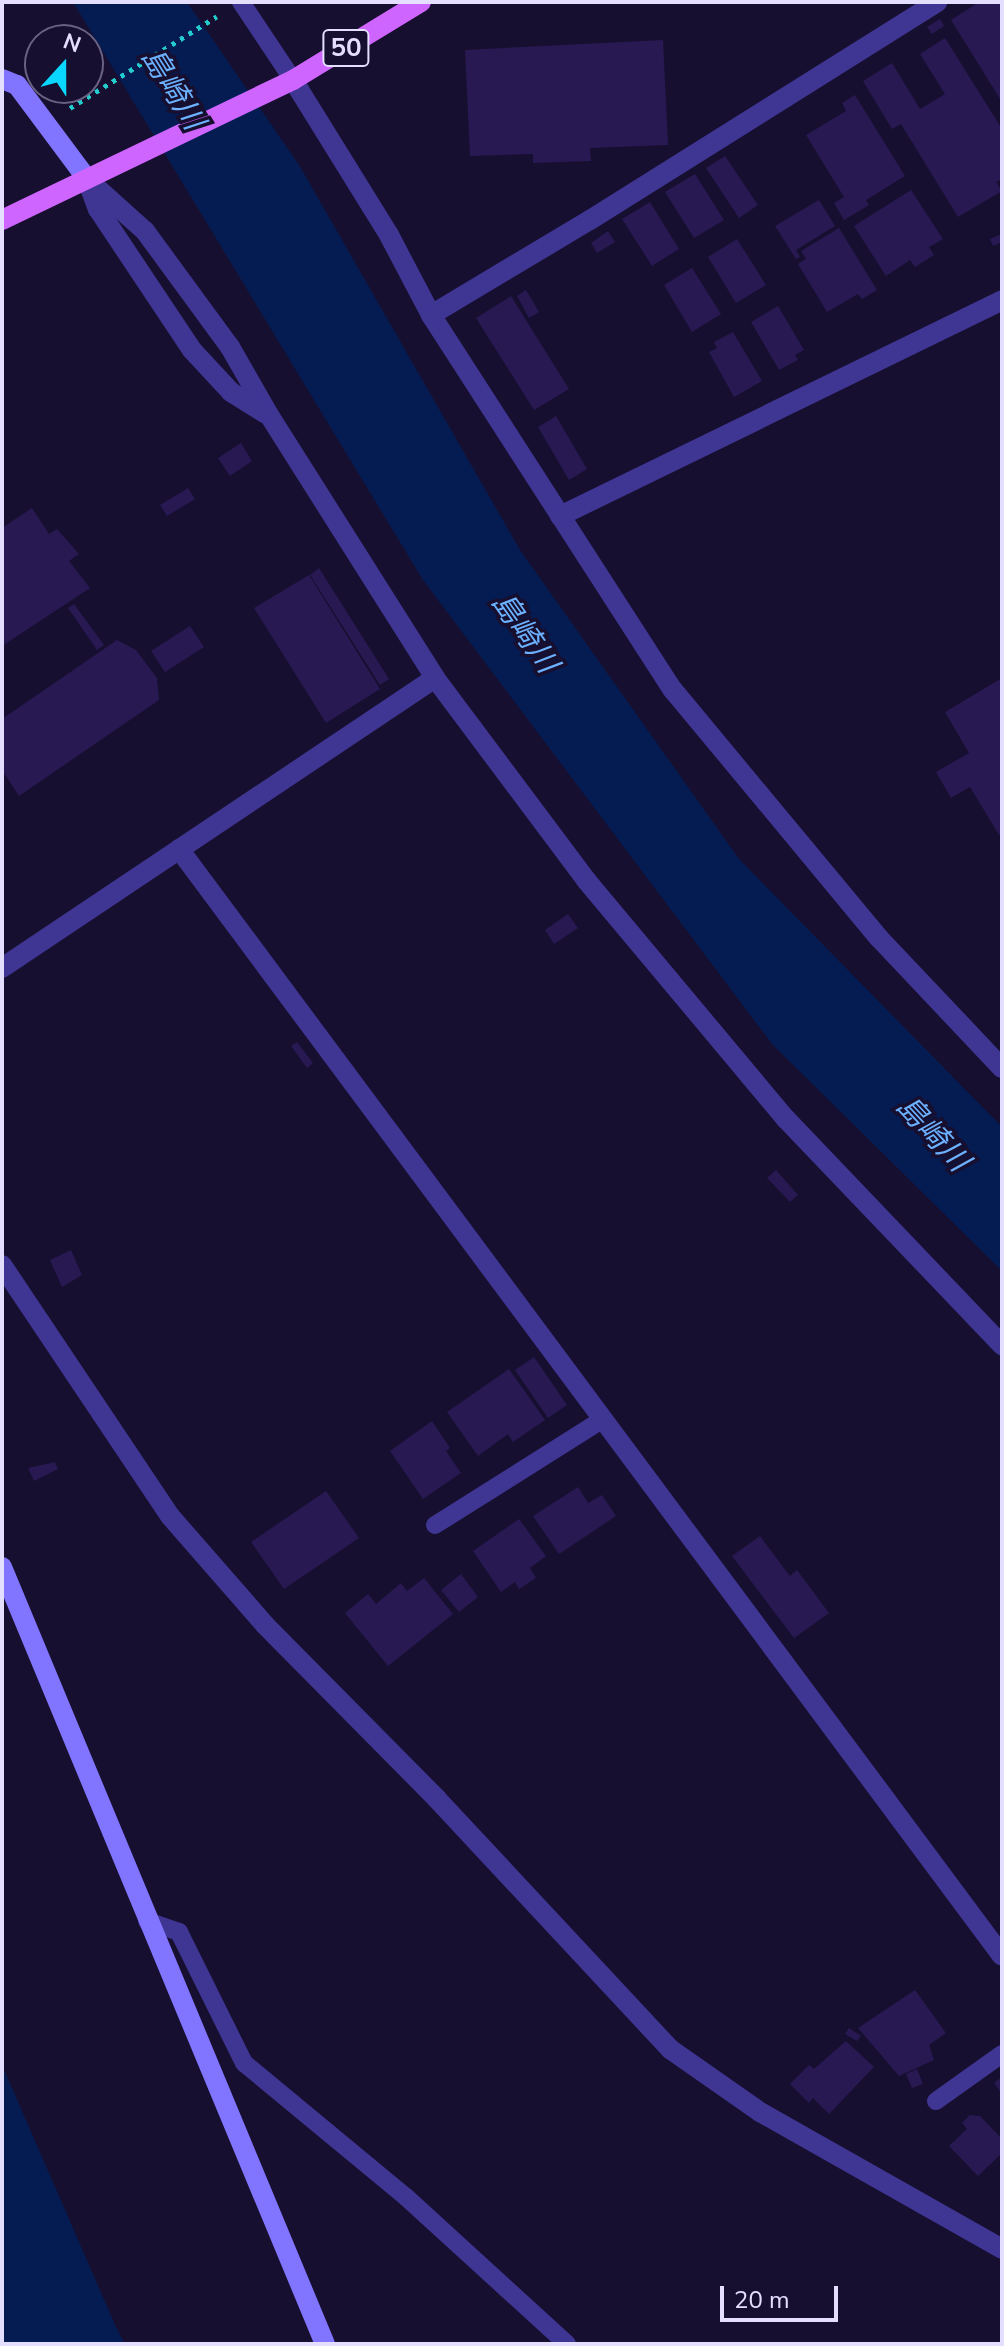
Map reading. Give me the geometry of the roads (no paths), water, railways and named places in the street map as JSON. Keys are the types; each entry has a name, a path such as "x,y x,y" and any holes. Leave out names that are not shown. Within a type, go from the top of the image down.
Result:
{"main road":[{"name":"50","path":"2,220 293,80 421,2"},
{"name":"50","path":"2,204 42,199"}],"street":[{"path":"431,315 937,2"},
{"path":"2,79 17,85 87,179 145,231 230,347 269,415 435,678 586,880 786,1119 1002,1345"},
{"path":"293,80 389,235 431,315 673,690 879,938 1002,1068"},
{"path":"87,179 98,209 192,350 231,392 269,415"},
{"path":"560,516 1002,300"},
{"path":"2,968 435,678"},
{"path":"179,849 1002,1956"},
{"path":"2,1265 170,1516 265,1625 437,1799 670,2049 760,2112 1002,2249"},
{"path":"2,1567 325,2344"}],"lane":[{"path":"234,6 293,80"},
{"path":"435,1525 603,1419"},
{"path":"147,1921 179,1932 244,2063 406,2197 567,2344"},
{"path":"936,2101 1002,2054"}],"water":[{"name":"島崎川","path":"73,2 187,2 299,165 520,550 739,859 1002,1127 1002,1271 772,1044 423,580 104,53 104,24 86,24"},
{"path":"2,2065 116,2327 125,2344 2,2344"}]}
